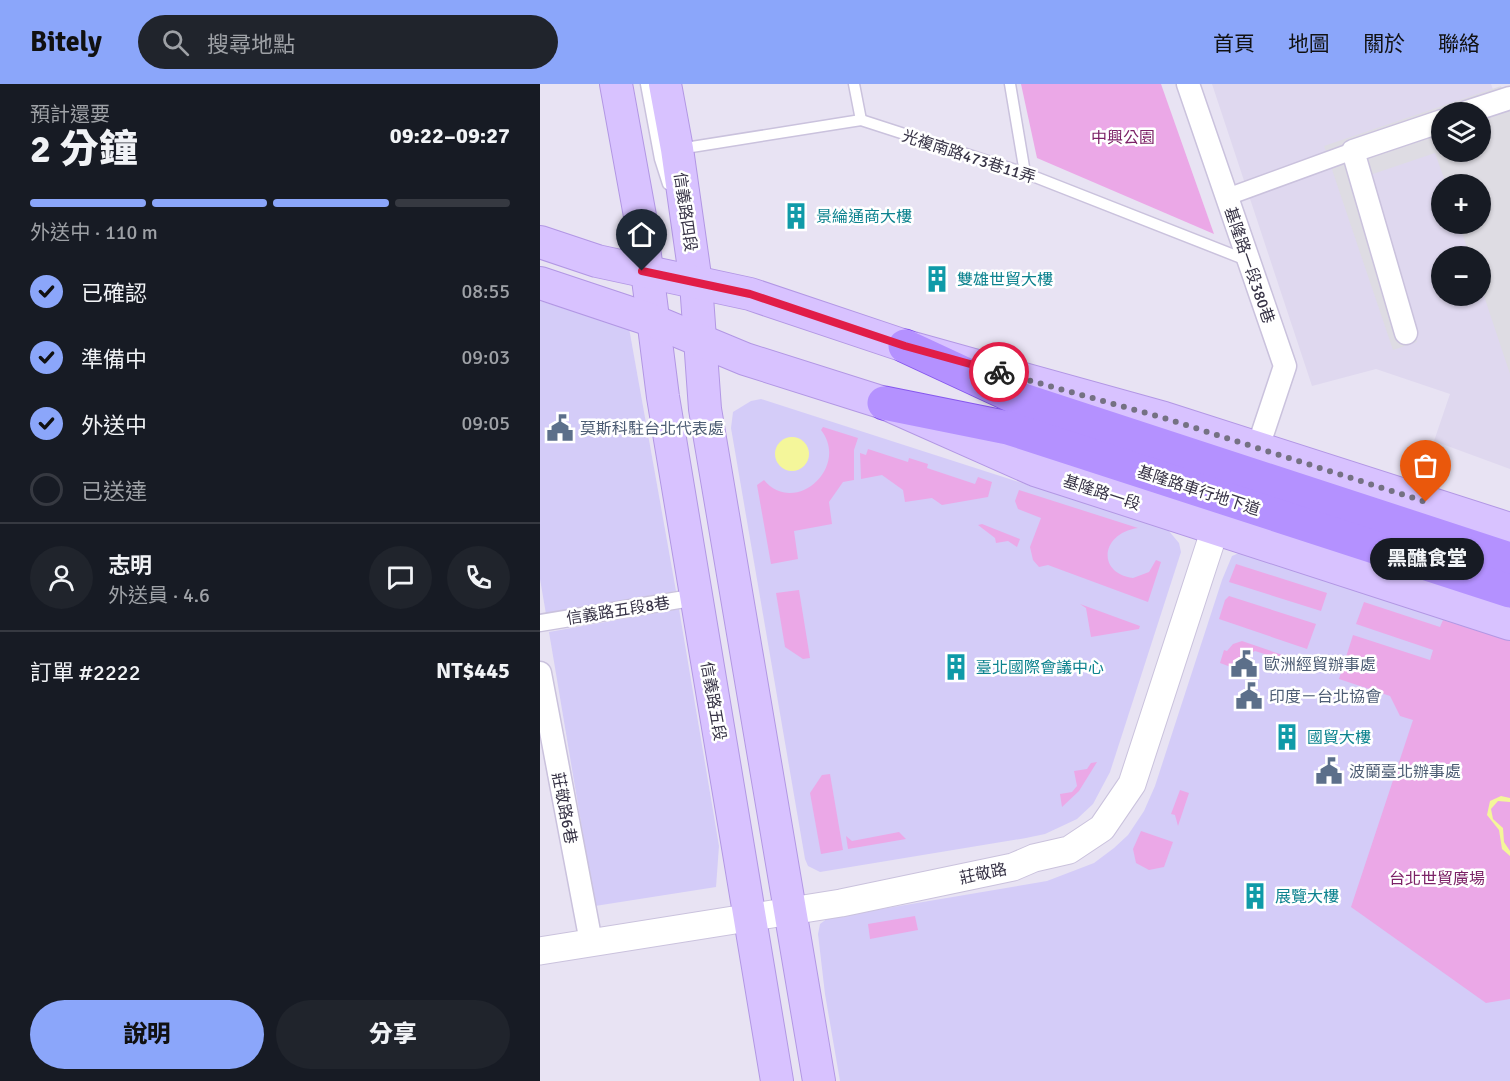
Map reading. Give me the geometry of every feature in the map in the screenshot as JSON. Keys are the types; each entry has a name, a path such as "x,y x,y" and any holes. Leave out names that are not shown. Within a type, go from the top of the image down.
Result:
{"main road":[{"path":"616,84 647,272 651,320"},
{"name":"信義路四段","path":"665,84 677,149 696,283 701,340"},
{"path":"540,242 597,261 750,294 905,346 1164,418 1510,530"},
{"name":"基隆路一段","path":"540,283 651,320 745,359 884,403 1035,470 1510,624"},
{"name":"信義路五段","path":"651,320 777,1081"},
{"path":"701,340 705,409 819,1081"},
{"name":"基隆路車行地下道","path":"905,346 1017,398 1510,559"},
{"name":"基隆路車行地下道","path":"884,403 1008,428 1510,591"}],"street":[{"name":"基隆路一段380巷","path":"1188,84 1285,366 1257,447"},
{"path":"1491,104 1510,98"},
{"path":"1227,197 1431,125"},
{"path":"1353,151 1406,333"},
{"name":"莊敬路","path":"540,951 790,911 1013,867 1034,858 1069,850 1102,828 1132,784 1215,529"},
{"name":"信義路五段8巷","path":"540,623 697,597"},
{"name":"莊敬路6巷","path":"540,673 591,942"}],"lane":[{"path":"646,84 660,159 681,222 696,283"},
{"path":"854,84 861,120"},
{"path":"1010,84 1025,173"},
{"name":"光複南路473巷11弄","path":"677,149 861,120 1025,173 1249,261"}],"shaded area":[{"path":"1212,84 1491,84 1510,137 1510,469 1434,441 1450,394 1376,369 1312,386"},
{"path":"1501,86 1510,112 1510,374 1487,306 1491,306 1491,246 1467,246 1462,234 1491,234 1491,174 1442,174 1438,162 1491,162 1491,102 1454,102"},
{"path":"1431,110 1431,154 1361,178 1417,342 1393,350 1324,146"},
{"path":"540,301 629,328 676,591 546,614 540,579"},
{"path":"761,399 1168,530 1179,543 1181,552 1110,772 1093,804 1077,819 1045,834 1026,838 820,872 808,866 731,428 733,412 751,401"},
{"path":"792,437 804,442 809,454 804,466 792,471 780,466 775,454 780,442"},
{"path":"1239,553 1510,641 1510,1081 840,1081 825,994 818,934 820,924 828,918 1047,881 1094,863 1114,848 1128,835 1144,811 1155,786 1222,580 1232,556"},
{"path":"679,609 719,846 716,887 595,906 549,632"},
{"path":"1501,796 1510,798 1510,802 1498,801 1491,809 1493,819 1503,828 1504,842 1510,851 1510,856 1502,849 1499,830 1487,815 1490,801"}],"green space":[{"name":"中興公園","path":"1021,84 1161,84 1214,234 1037,158"},
{"path":"823,427 858,438 854,450 854,480 843,482 829,502 832,524 794,531 798,559 771,564 757,485 764,480 777,490 790,493 803,490 815,483 824,472 829,459 828,444 821,430"},
{"path":"868,449 908,462 909,458 928,464 927,468 975,484 978,477 992,482 988,497 942,505 932,498 905,502 903,490 882,475 861,479 860,453 866,455"},
{"path":"1019,490 1138,528 1116,537 1110,545 1109,561 1113,569 1121,575 1133,578 1149,572 1156,560 1161,562 1148,602 1048,565 1039,567 1033,560 1030,547 1041,518 1018,509 1015,501"},
{"path":"982,524 1020,539 1017,547 1008,541 996,543 995,538 978,525"},
{"path":"1236,564 1327,593 1321,611 1229,582"},
{"path":"799,590 810,658 803,659 785,647 776,593"},
{"path":"1229,596 1316,624 1307,649 1219,619 1225,600"},
{"name":"台北世貿廣場","path":"1364,602 1440,627 1443,620 1510,641 1510,999 1486,1003 1351,907 1413,720 1400,716 1390,696 1339,679 1353,635 1430,660 1433,650 1356,624"},
{"path":"1080,604 1140,626 1139,629 1091,637 1086,608"},
{"path":"1242,641 1303,662 1301,666 1255,651 1233,662 1231,667 1220,663 1224,650 1227,651 1233,644"},
{"path":"1097,762 1079,791 1062,807 1060,794 1072,792 1077,786 1074,771 1087,769 1091,763"},
{"path":"830,774 843,850 821,854 810,793 822,775"},
{"path":"1180,790 1189,793 1178,826 1175,815 1171,814"},
{"path":"1141,831 1173,842 1164,867 1149,870 1136,863 1133,849"},
{"path":"899,832 906,839 848,849 846,836 852,841"},
{"path":"915,916 918,930 870,939 868,924"}],"way so far":[{"path":"999,372 1164,418 1426,502"}],"place":[{"name":"景綸通商大樓","path":"796,216"},
{"name":"雙雄世貿大樓","path":"937,279"},
{"name":"莫斯科駐台北代表處","path":"560,428"},
{"name":"黑醮食堂","path":"1426,502"},
{"name":"歐洲經貿辦事處","path":"1244,664"},
{"name":"臺北國際會議中心","path":"956,667"},
{"name":"印度－台北協會","path":"1249,696"},
{"name":"國貿大樓","path":"1287,737"},
{"name":"波蘭臺北辦事處","path":"1329,771"},
{"name":"展覽大樓","path":"1255,896"}],"route":[{"path":"642,271 750,294 905,346 999,372"}]}
